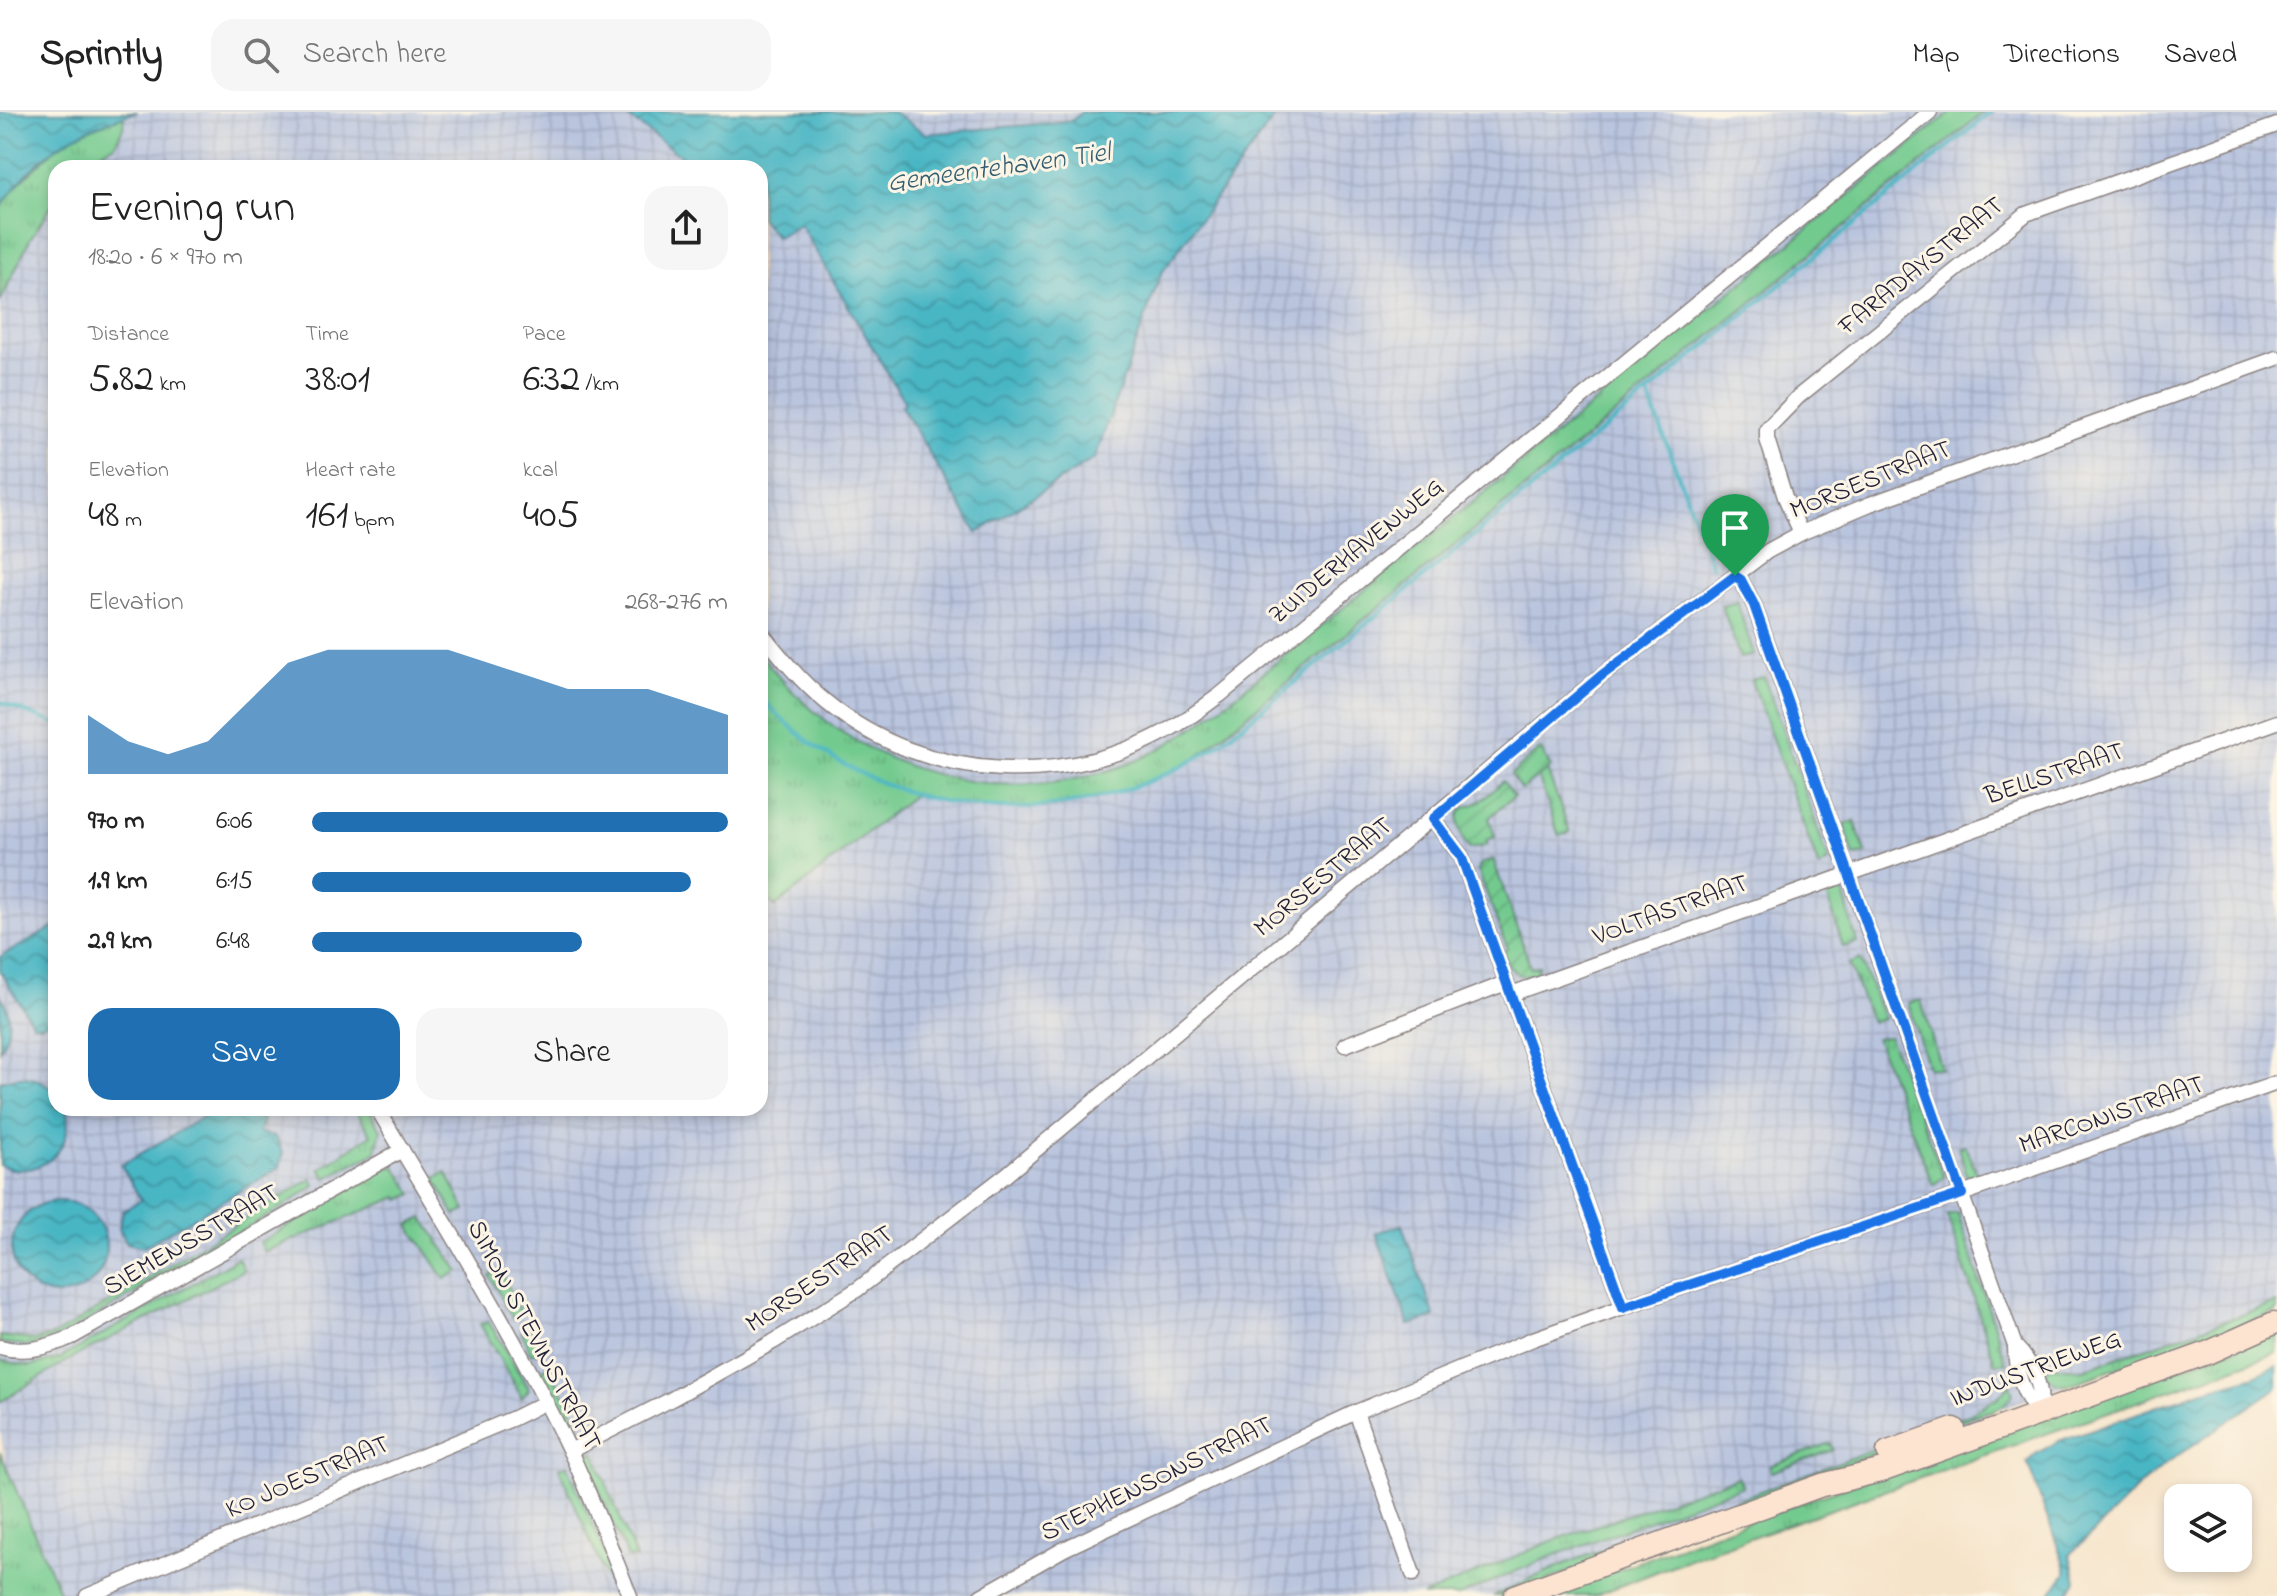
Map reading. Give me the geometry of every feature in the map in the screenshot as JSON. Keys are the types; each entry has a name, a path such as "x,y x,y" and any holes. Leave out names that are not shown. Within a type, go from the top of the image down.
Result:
{"main road":[{"name":"INDUSTRIEWEG","path":"1515,1596 1822,1485 1881,1455 2207,1353 2275,1322"}],"street":[{"name":"ZUIDERHAVENWEG","path":"768,641 826,702 870,733 915,753 971,768 1024,770 1065,767 1144,741 1179,724 1220,695 1930,112"},
{"name":"FARADAYSTRAAT","path":"1801,533 1785,497 1767,439 1767,429 1799,396 2026,214 2277,125"},
{"name":"MORSESTRAAT","path":"570,1451 773,1342 858,1289 1006,1175 1602,675 1768,551 1801,533 1870,504 2277,358"},
{"path":"1735,576 1741,580 1754,605 2015,1346 2027,1358 2037,1405"},
{"name":"BELLSTRAAT","path":"1848,873 2277,722"},
{"path":"1433,819 1461,856 1623,1307"},
{"name":"VOLTASTRAAT","path":"1345,1045 1848,873"},
{"name":"MARCONISTRAAT","path":"1962,1194 2277,1083"},
{"name":"SIMON STEVINSTRAAT","path":"382,1116 504,1324 546,1402 570,1451 630,1596"},
{"name":"SIEMENSSTRAAT","path":"0,1347 17,1352 52,1345 72,1337 402,1150"},
{"name":"STEPHENSONSTRAAT","path":"981,1596 1064,1549 1356,1412 1533,1339 1962,1194"},
{"name":"KO JOESTRAAT","path":"87,1596 546,1402"},
{"path":"1356,1412 1413,1574"}],"shaded area":[{"path":"55,112 638,112 721,160 48,160 48,1116 768,1116 768,186 1150,265 1263,112 2277,112 2277,1307 1493,1596 46,1596 16,1529 0,1429 0,164"},
{"path":"880,112 1090,112 1079,127 922,141"}],"green space":[{"path":"1951,112 1984,112 1195,758 1127,790 1058,806 988,808 914,795 775,907 768,899 768,813 774,808 768,797 768,662 794,693 834,726 878,753 925,771 974,782 1025,784 1077,779 1128,764 1184,734 1235,696"},
{"path":"124,116 123,128 115,145 92,160 48,160 48,211 30,239 0,302 0,209 12,190 60,144 93,126"},
{"path":"1737,602 1754,655 1740,658 1722,606"},
{"path":"1764,677 1829,861 1819,868 1751,680"},
{"path":"1540,749 1551,767 1521,790 1511,775"},
{"path":"1547,770 1570,832 1559,836 1538,776"},
{"path":"1503,781 1514,796 1489,818 1495,837 1486,840 1488,845 1470,849 1460,832 1460,812 1484,798"},
{"path":"1855,821 1866,854 1854,856 1844,825"},
{"path":"1493,859 1531,968 1539,966 1535,976 1518,975 1508,965 1503,953 1507,948 1478,870 1481,864"},
{"path":"1842,888 1857,943 1843,947 1826,890"},
{"path":"1860,959 1884,1019 1871,1022 1849,964"},
{"path":"1921,1000 1941,1069 1928,1068 1908,1003"},
{"path":"1889,1037 1944,1177 1933,1185 1876,1038"},
{"path":"360,1116 373,1116 381,1130 376,1152 326,1178 320,1169 371,1135"},
{"path":"1965,1145 1978,1176 1967,1177 1959,1147"},
{"path":"395,1166 413,1194 400,1200 398,1197 264,1252 260,1243 381,1170"},
{"path":"446,1172 466,1211 455,1215 435,1179"},
{"path":"311,1179 315,1185 285,1206 58,1338 30,1346 0,1343 0,1336 35,1340 55,1335"},
{"path":"1958,1213 2006,1363 1995,1363 1947,1215"},
{"path":"423,1218 459,1271 445,1279 409,1225"},
{"path":"238,1258 244,1270 76,1356 0,1402 0,1360 29,1366 59,1359"},
{"path":"500,1269 521,1314 512,1318 490,1276"},
{"path":"2277,1303 2277,1312 2072,1384 2056,1382 2043,1372 2054,1366 2081,1370"},
{"path":"489,1322 529,1389 522,1398 480,1324"},
{"path":"533,1330 543,1350 531,1354 522,1332"},
{"path":"2277,1334 2277,1353 1692,1558 1594,1596 1548,1596 1715,1533"},
{"path":"549,1366 583,1431 571,1435 541,1370"},
{"path":"2010,1384 2013,1394 1996,1410 1981,1413 1507,1596 1493,1596 1562,1565 1969,1414 1998,1397"},
{"path":"1830,1443 1833,1450 1772,1472 1770,1466"},
{"path":"0,1452 61,1596 0,1596"},
{"path":"594,1452 636,1558 628,1558 585,1457"},
{"path":"568,1465 621,1596 614,1596 559,1468"},
{"path":"1738,1477 1743,1486 1550,1557 1458,1596 1423,1596 1549,1542"}],"water":[{"path":"0,112 137,112 94,127 58,147 27,173 0,209"},
{"name":"Gemeentehaven Tiel","path":"542,112 893,112 926,134 1060,122 1073,120 1081,112 1278,112 1161,274 1095,458 977,533 901,406 905,403 800,224 777,237 768,227 768,160 686,160 624,114"},
{"path":"48,930 48,1022 42,1025 33,1024 0,971 0,957"},
{"path":"0,994 9,1022 0,1050"},
{"path":"29,1077 48,1085 48,1116 67,1116 66,1137 60,1149 40,1165 14,1169 0,1165 0,1081"},
{"path":"205,1116 262,1116 259,1133 275,1137 283,1153 279,1168 143,1247 127,1243 119,1228 123,1211 141,1200 121,1165"},
{"path":"59,1201 77,1205 92,1215 102,1230 106,1248 102,1266 92,1281 77,1291 59,1295 41,1291 26,1281 16,1266 12,1248 16,1230 26,1215 41,1205"},
{"path":"1402,1225 1435,1317 1409,1325 1376,1233"},
{"path":"2277,1366 2277,1388 2168,1462 2140,1486 2070,1555 2076,1580 2067,1596 2048,1596 2066,1574 2066,1569 2027,1462 2059,1441"}],"waterway":[{"path":"768,704 808,741 862,774 921,796 982,807 1044,807 1106,796 1166,774 1222,742 1991,112"},
{"path":"1648,393 1712,567"},
{"path":"0,702 48,721"}],"route":[{"path":"1735,576 1741,580 1754,605 1962,1194 1623,1307 1461,856 1433,819 1602,675 1735,576"}]}
